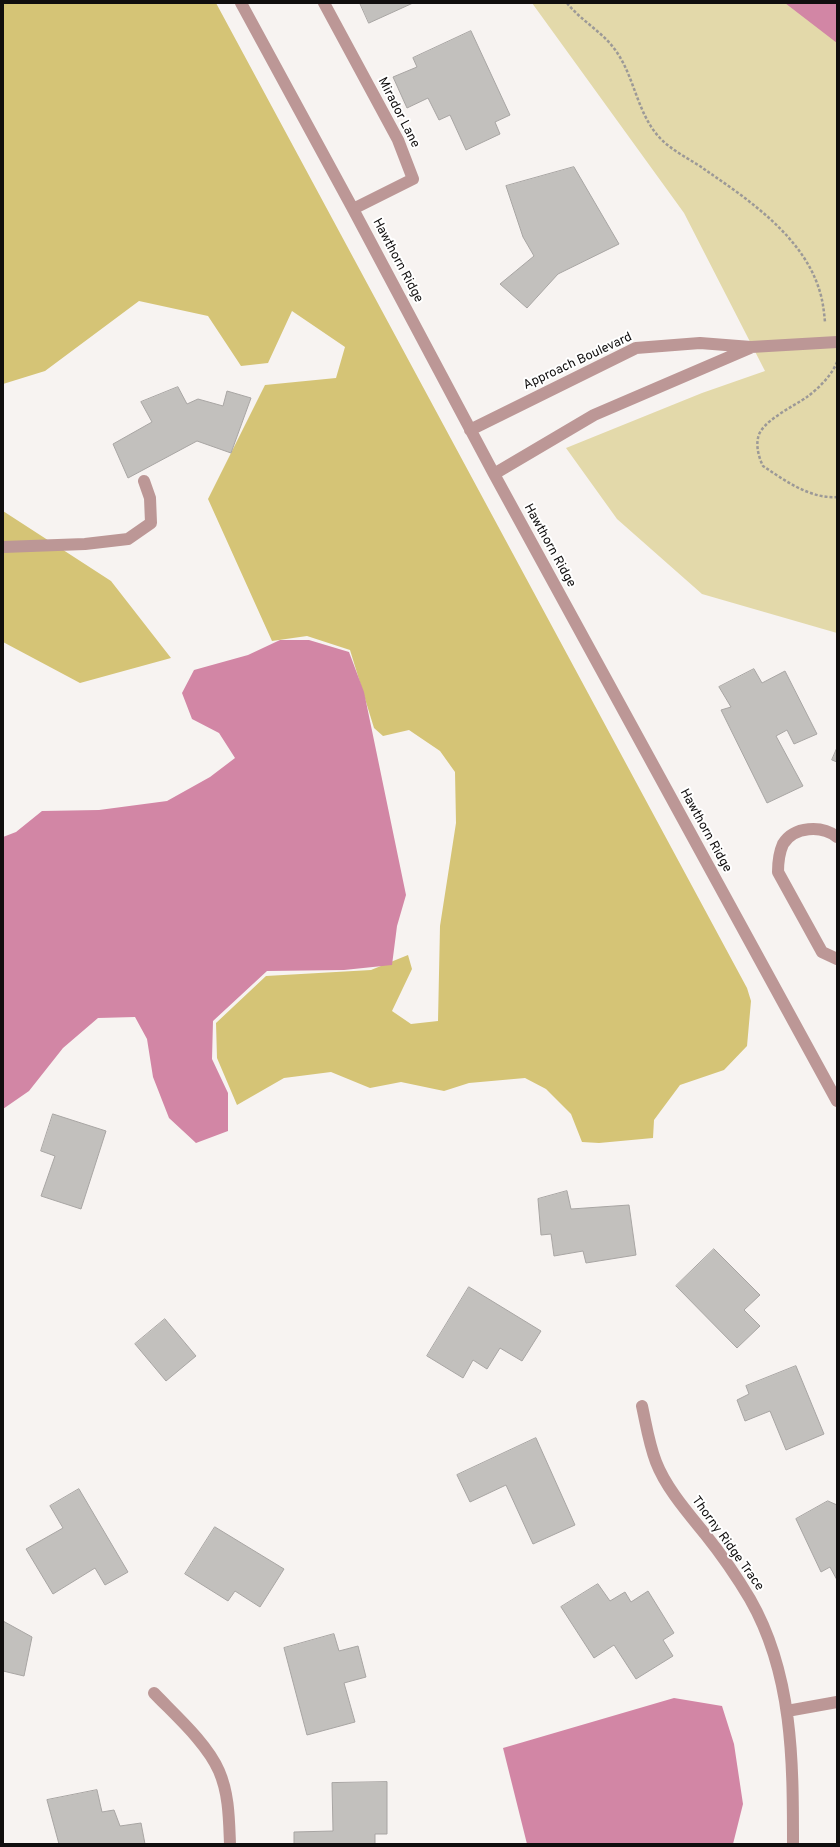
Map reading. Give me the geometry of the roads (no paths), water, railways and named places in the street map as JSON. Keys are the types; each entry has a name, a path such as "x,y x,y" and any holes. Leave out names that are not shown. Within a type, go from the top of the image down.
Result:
{"street":[{"name":"Hawthorn Ridge","path":"241,3 353,209 470,430 837,1101"},
{"name":"Mirador Lane","path":"324,3 398,140 413,179 353,209"},
{"name":"Approach Boulevard","path":"470,430 636,348 700,343 751,347 834,342"},
{"name":"Approach Boulevard","path":"494,474 594,415 751,347"},
{"path":"3,547 85,544 128,539 151,523 150,498 144,480"},
{"path":"837,837 822,830 810,828 798,831 784,843 778,864 778,872 822,952 837,959"},
{"name":"Thorny Ridge Trace","path":"642,1406 656,1462 677,1499 714,1545 750,1599 765,1631 783,1683 787,1711 793,1758 794,1844"},
{"path":"154,1693 198,1738 219,1771 229,1808 230,1844"},
{"path":"787,1711 837,1702"}]}
